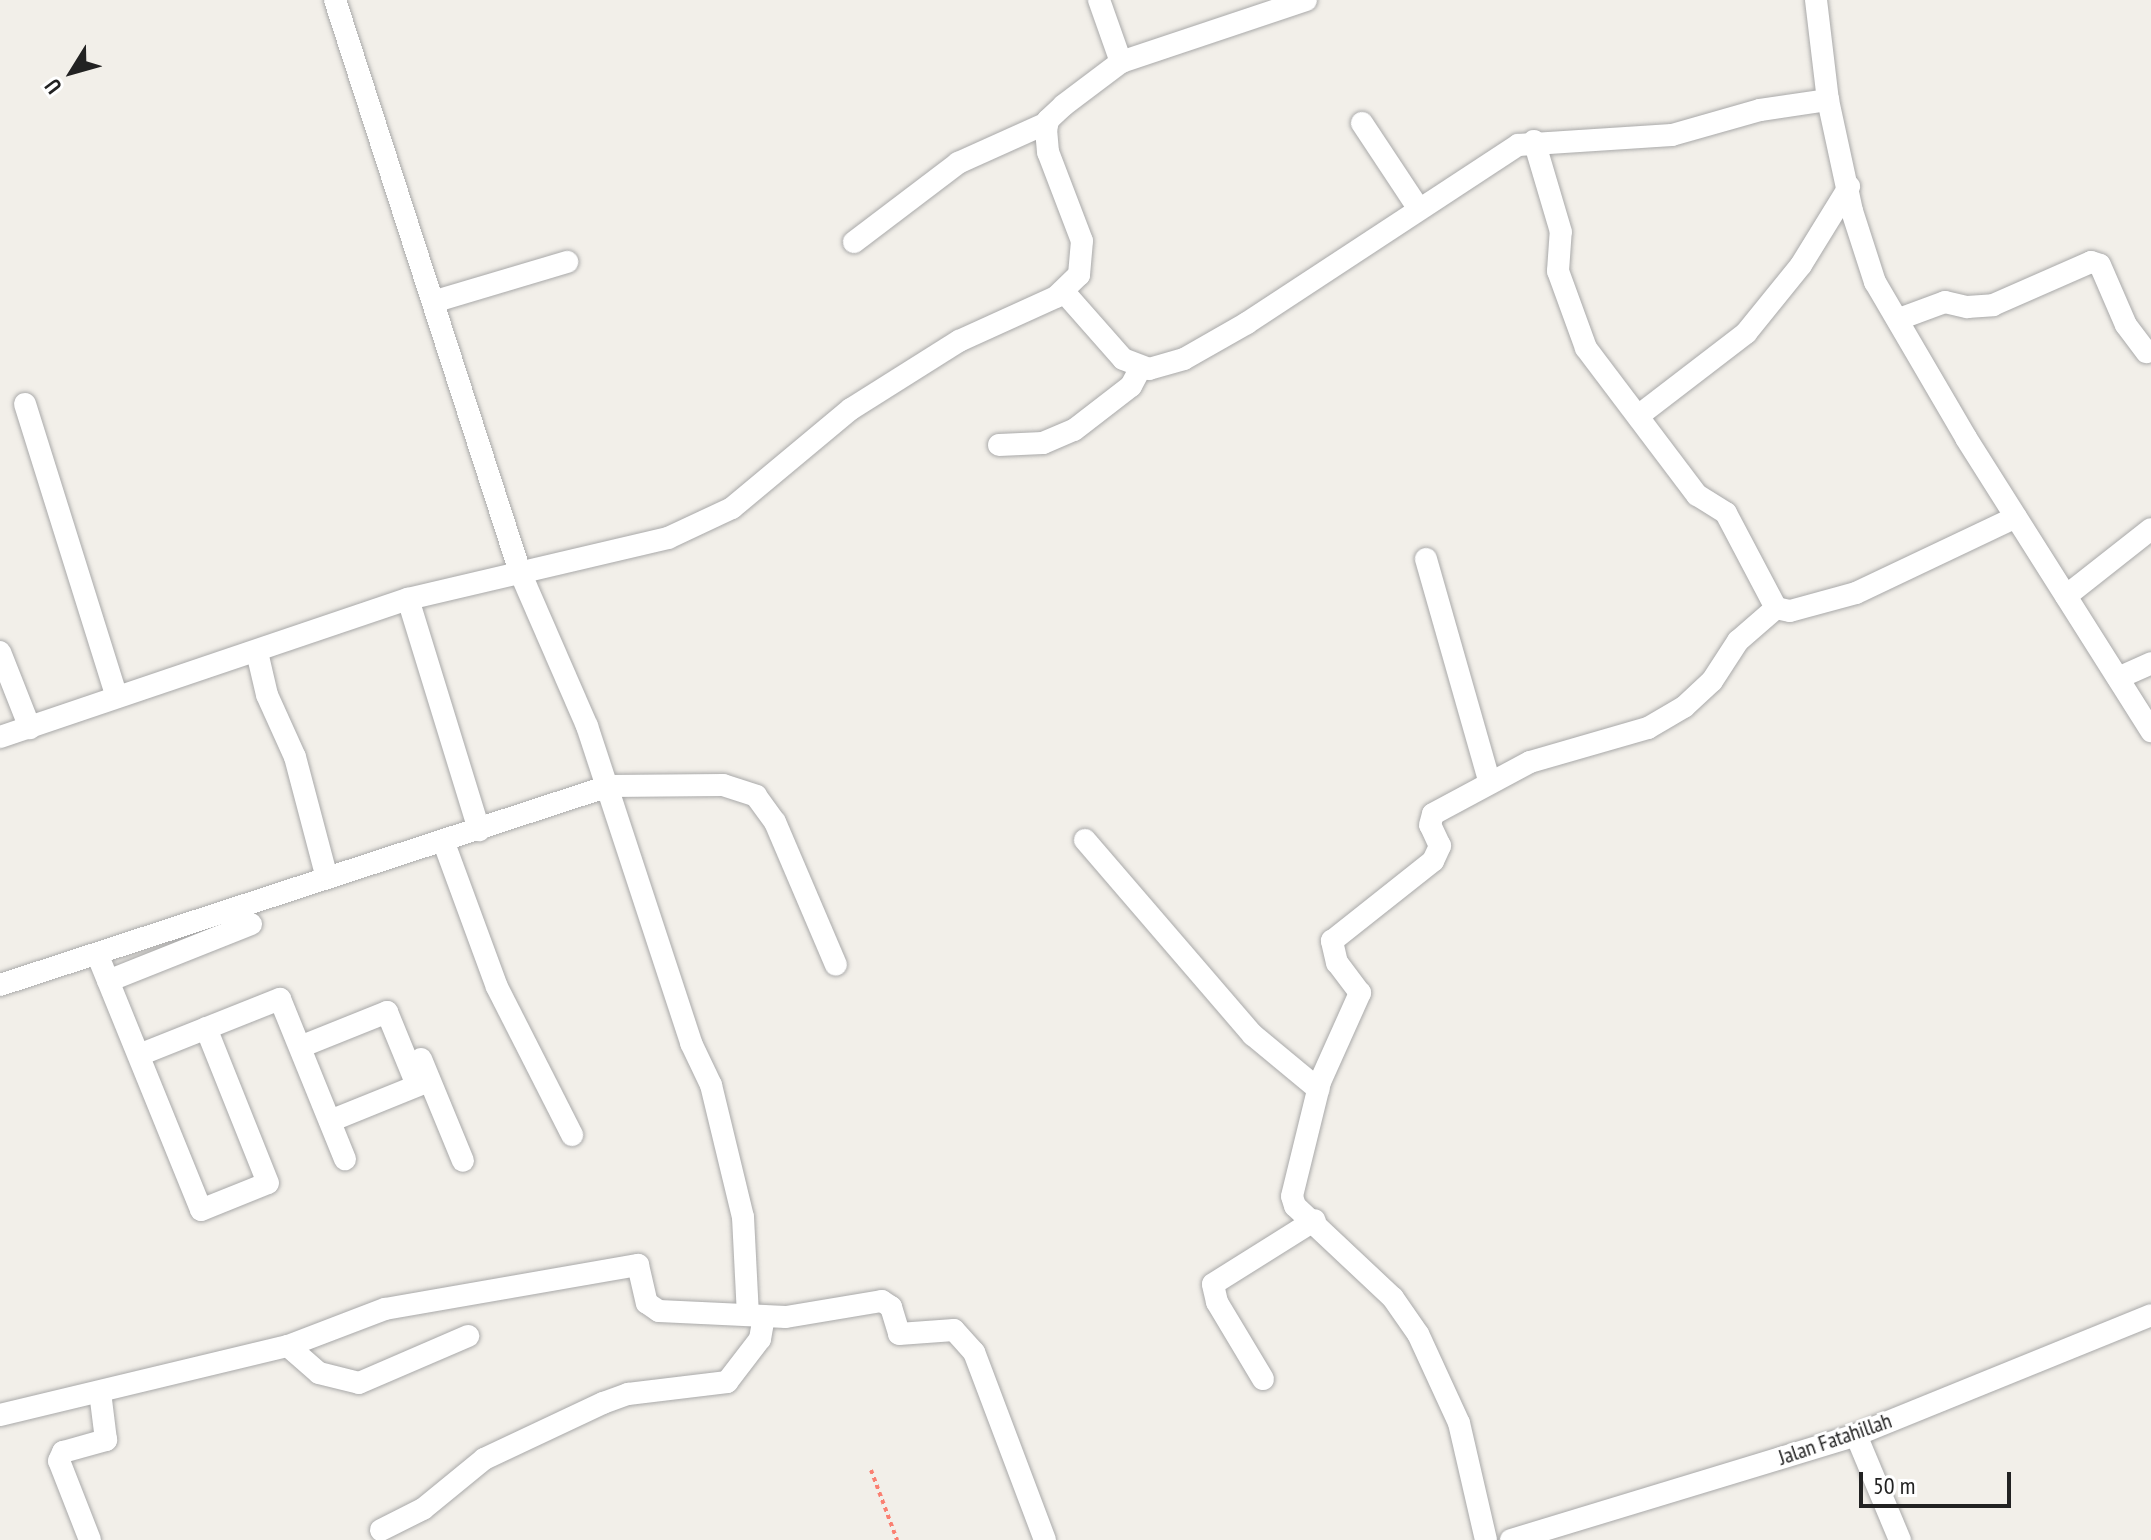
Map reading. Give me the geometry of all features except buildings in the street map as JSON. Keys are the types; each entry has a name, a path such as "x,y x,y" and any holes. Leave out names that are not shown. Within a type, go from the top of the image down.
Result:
{"street":[{"path":"335,0 436,301 448,354 520,572 562,663 609,786 691,1043 711,1085 743,1217 760,1339 727,1382 628,1394 603,1403 484,1459 423,1509 381,1530"},
{"path":"1099,0 1121,62"},
{"path":"854,242 958,163 1047,123 1121,62 1306,0"},
{"path":"1816,0 1828,100 1861,246 1875,282 2016,517 2151,731"},
{"path":"1064,292 1106,343 1141,367 1184,359 1419,209 1496,156 1534,141 1672,135 1760,110 1828,100"},
{"path":"0,737 408,599 520,572 583,562 703,524 732,508 873,394 959,341 1064,292 1079,275 1082,241 1048,152 1047,123"},
{"path":"1362,123 1419,209"},
{"path":"1534,141 1561,232 1558,271 1570,315 1593,362 1697,495 1726,513 1776,608"},
{"path":"1638,416 1746,333 1801,265 1847,176"},
{"path":"436,301 567,262"},
{"path":"1899,319 1945,302 1967,307 1993,305 2091,262 2100,265 2126,325 2149,353"},
{"path":"999,445 1043,443 1074,430 1131,386 1141,367"},
{"path":"25,404 117,697"},
{"path":"1776,608 1790,611 1856,593 2016,517"},
{"path":"2066,596 2151,529"},
{"path":"2124,553 2151,555"},
{"path":"1426,559 1489,780"},
{"path":"408,599 479,830"},
{"path":"1486,1540 1459,1423 1442,1378 1393,1298 1315,1220 1295,1206 1292,1183 1309,1140 1318,1089 1360,993 1337,963 1332,941 1425,871 1440,852 1430,825 1433,814 1489,780 1530,762 1648,728 1672,714 1712,681 1738,641 1776,608"},
{"path":"0,652 30,728"},
{"path":"257,652 267,695 295,757 327,878"},
{"path":"2118,678 2151,663"},
{"path":"0,985 444,843 609,786 723,785 756,796 775,822 836,965"},
{"path":"1085,840 1253,1035 1318,1089"},
{"path":"444,843 497,987 572,1135"},
{"path":"108,981 251,924"},
{"path":"98,956 201,1210 268,1183 206,1028"},
{"path":"139,1055 280,999 345,1159"},
{"path":"300,1047 387,1012 408,1064 424,1083 463,1161"},
{"path":"330,1121 424,1083"},
{"path":"1263,1379 1217,1302 1213,1284 1315,1220"},
{"path":"0,1415 288,1346 385,1309 638,1265 653,1309 756,1315 831,1313 882,1301 891,1307 899,1334 954,1330 966,1339 1045,1540"},
{"name":"Jalan Fatahillah","path":"1511,1540 1562,1533 1856,1435 2151,1315"},
{"path":"288,1346 319,1373 359,1383 468,1336"},
{"path":"90,1540 60,1457 105,1442 100,1392"},
{"path":"1856,1435 1900,1540"}],"path":[{"path":"871,1470 897,1540"}]}
